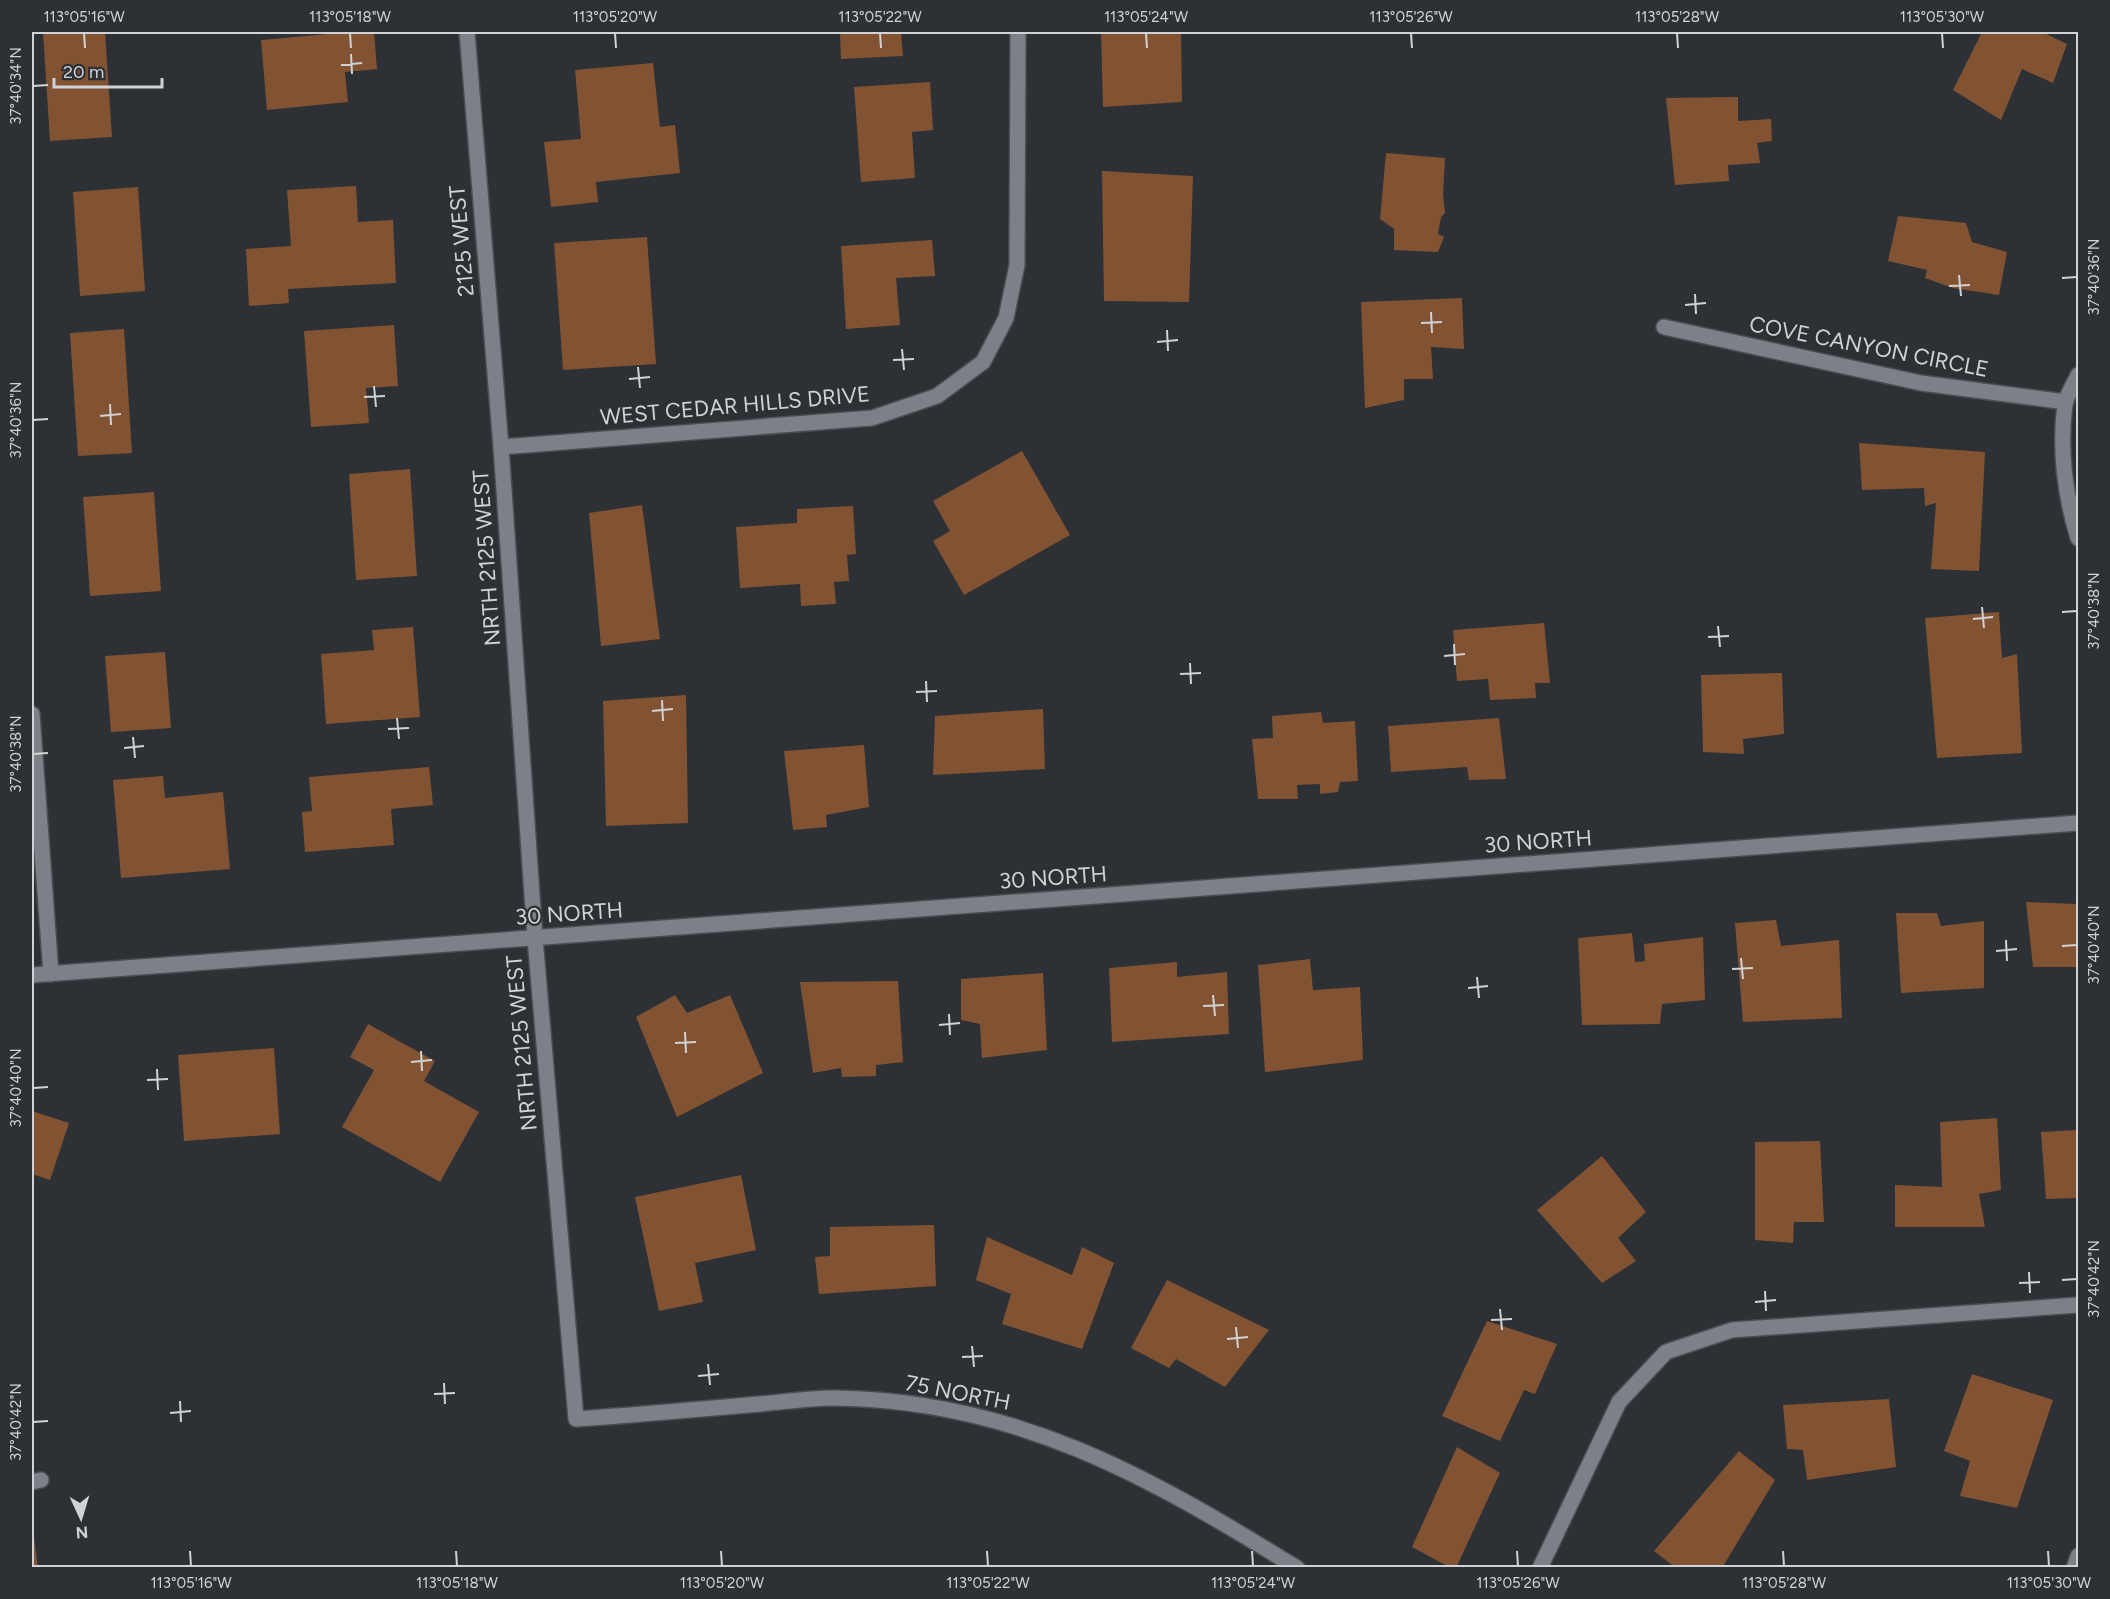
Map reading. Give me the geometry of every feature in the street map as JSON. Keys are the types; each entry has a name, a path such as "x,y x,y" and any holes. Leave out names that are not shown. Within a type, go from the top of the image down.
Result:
{"street":[{"name":"2125 WEST","path":"467,32 501,447"},
{"name":"WEST CEDAR HILLS DRIVE","path":"501,447 872,418 937,396 983,362 1006,318 1017,265 1018,32"},
{"name":"COVE CANYON CIRCLE","path":"1664,327 1921,383 2066,402"},
{"path":"2079,375 2066,402 2063,458 2073,519 2079,538"},
{"name":"NRTH 2125 WEST","path":"501,447 535,938 576,1419"},
{"path":"32,714 51,974"},
{"name":"30 NORTH","path":"32,975 2079,823"},
{"path":"1540,1568 1618,1402 1666,1352 1732,1330 2079,1305"},
{"name":"75 NORTH","path":"576,1419 833,1398 923,1404 1002,1422 1087,1451 1193,1504 1297,1568"},
{"path":"2073,1568 2079,1556"}],"building":[{"path":"43,32 105,32 112,137 50,141"},
{"path":"374,32 377,69 345,72 348,102 267,110 261,40"},
{"path":"840,32 901,32 903,56 841,59"},
{"path":"1101,32 1181,32 1182,102 1103,107"},
{"path":"1982,32 2042,32 2067,44 2053,83 2022,69 2001,120 1953,90"},
{"path":"653,63 660,127 675,125 680,173 596,182 598,202 551,207 544,142 581,139 575,70"},
{"path":"930,82 933,130 912,132 915,178 861,182 854,87"},
{"path":"1738,97 1738,121 1771,119 1772,141 1757,143 1760,163 1728,165 1729,181 1675,185 1666,98"},
{"path":"1386,153 1445,158 1443,195 1445,213 1441,217 1438,234 1444,237 1438,252 1394,250 1394,229 1380,219"},
{"path":"1102,171 1193,176 1189,302 1104,301"},
{"path":"356,186 358,222 393,220 396,283 288,289 289,303 249,306 246,249 291,246 287,190"},
{"path":"138,187 145,291 80,296 73,192"},
{"path":"1898,216 1966,223 1972,242 2007,252 1999,295 1953,288 1925,278 1927,270 1888,261"},
{"path":"647,237 656,364 563,370 554,243"},
{"path":"932,240 935,276 896,278 900,325 846,329 841,246"},
{"path":"1462,298 1464,349 1431,347 1433,379 1404,379 1404,400 1365,408 1361,302"},
{"path":"394,325 398,386 366,388 369,423 311,427 304,331"},
{"path":"124,329 132,453 78,456 70,333"},
{"path":"1859,443 1985,452 1979,571 1931,569 1936,503 1925,506 1924,488 1862,490"},
{"path":"1022,451 1070,535 964,595 933,541 950,531 933,501"},
{"path":"410,469 417,576 356,580 349,474"},
{"path":"154,492 161,591 90,596 83,497"},
{"path":"642,505 660,639 601,646 589,513"},
{"path":"853,506 856,554 847,555 849,581 834,582 836,604 801,606 800,584 740,588 736,527 797,523 797,509"},
{"path":"1999,612 2002,658 2017,654 2022,753 1937,758 1925,618"},
{"path":"1544,623 1550,683 1535,683 1536,698 1490,700 1488,679 1457,681 1453,630"},
{"path":"413,627 420,717 326,724 321,654 374,650 372,630"},
{"path":"165,652 171,728 111,732 105,656"},
{"path":"1782,673 1784,734 1743,739 1744,754 1703,752 1701,675"},
{"path":"686,695 688,823 606,826 603,701"},
{"path":"1043,709 1045,769 933,775 935,716"},
{"path":"1321,712 1323,723 1355,721 1358,781 1340,782 1338,792 1320,794 1320,784 1297,785 1298,799 1258,799 1252,739 1273,738 1272,716"},
{"path":"1499,718 1506,779 1469,780 1467,767 1391,772 1388,726"},
{"path":"864,745 869,807 826,815 827,827 793,830 784,751"},
{"path":"429,767 433,805 391,809 394,845 305,852 302,812 312,811 309,777"},
{"path":"163,776 165,798 223,792 230,869 121,878 113,780"},
{"path":"2026,902 2078,904 2078,967 2033,967"},
{"path":"1896,913 1937,913 1941,926 1984,921 1984,988 1901,993"},
{"path":"1776,920 1781,946 1839,940 1842,1018 1743,1022 1735,923"},
{"path":"1632,933 1635,962 1645,961 1644,944 1703,937 1705,1000 1662,1004 1660,1024 1582,1025 1578,938"},
{"path":"1310,959 1313,990 1360,987 1363,1060 1265,1072 1258,965"},
{"path":"1177,962 1177,977 1227,972 1229,1034 1112,1042 1109,968"},
{"path":"1043,973 1047,1050 982,1058 980,1024 961,1020 961,979"},
{"path":"898,981 903,1062 876,1065 876,1076 842,1077 841,1068 813,1073 800,982"},
{"path":"675,995 687,1013 730,995 763,1073 677,1117 636,1017"},
{"path":"368,1024 435,1061 424,1081 479,1112 440,1182 342,1127 374,1070 350,1057"},
{"path":"274,1048 280,1134 184,1141 178,1055"},
{"path":"32,1111 69,1123 50,1180 32,1174"},
{"path":"1997,1118 2001,1190 1979,1194 1985,1227 1895,1227 1895,1185 1942,1187 1940,1122"},
{"path":"2078,1130 2078,1198 2046,1199 2041,1132"},
{"path":"1820,1141 1824,1222 1794,1222 1793,1243 1755,1240 1755,1142"},
{"path":"1602,1156 1646,1212 1618,1238 1636,1261 1602,1283 1537,1210"},
{"path":"741,1175 756,1250 695,1263 703,1302 659,1311 635,1197"},
{"path":"934,1225 936,1286 819,1294 815,1257 830,1256 830,1227"},
{"path":"987,1237 1072,1275 1082,1247 1114,1263 1082,1349 1002,1324 1011,1294 976,1280"},
{"path":"1167,1280 1269,1330 1225,1387 1176,1359 1169,1368 1131,1348"},
{"path":"1487,1321 1557,1344 1535,1394 1524,1390 1500,1441 1442,1416"},
{"path":"1972,1374 2053,1400 2017,1508 1960,1496 1970,1461 1944,1451"},
{"path":"1889,1399 1896,1467 1807,1480 1803,1450 1787,1449 1783,1405"},
{"path":"1457,1447 1500,1473 1456,1568 1451,1568 1412,1547"},
{"path":"1739,1451 1775,1480 1722,1568 1676,1568 1654,1551"},
{"path":"33,1529 38,1568 32,1568"}]}
